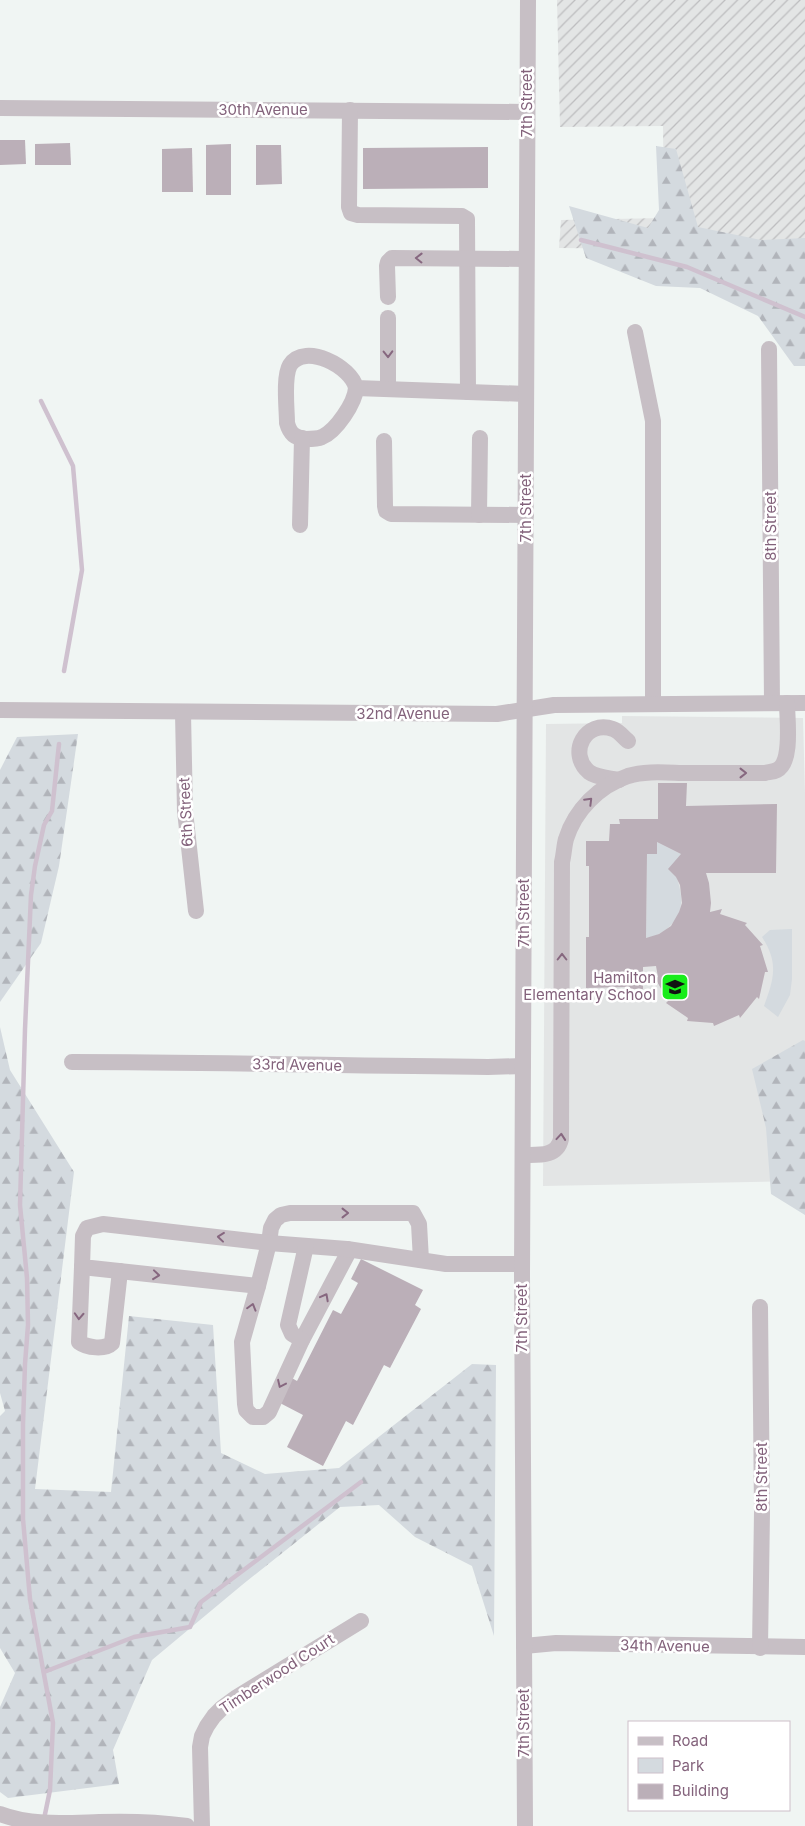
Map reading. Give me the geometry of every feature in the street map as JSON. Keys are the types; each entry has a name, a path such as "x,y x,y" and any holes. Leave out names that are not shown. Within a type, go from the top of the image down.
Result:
{"street":[{"name":"7th Street","path":"524,1826 522,1264 526,755 524,710 528,0"},
{"name":"30th Avenue","path":"0,108 526,112"},
{"path":"350,110 349,207 351,213 358,215 462,216 467,218 468,392"},
{"path":"388,297 387,266 392,258 526,259"},
{"path":"388,318 388,389"},
{"path":"635,332 654,421 653,704"},
{"name":"8th Street","path":"619,780 629,776 650,773 765,774 778,770 785,762 787,738 779,703 769,349"},
{"path":"321,357 348,373 355,381 356,388 355,397 342,418 323,437 313,439 292,435 287,423 287,374 291,364 298,358 321,357"},
{"path":"356,388 526,394"},
{"path":"300,525 302,438"},
{"path":"479,515 480,438"},
{"path":"384,441 386,511 391,514 526,516"},
{"name":"32nd Avenue","path":"0,710 183,713 497,714 554,705 805,703"},
{"name":"6th Street","path":"183,713 185,811 196,911"},
{"path":"619,780 597,776 589,772 579,754 579,746 583,737 591,731 600,728 611,728 628,741"},
{"path":"523,1155 546,1154 556,1151 560,1146 561,1139 562,862 566,840 573,822 583,807 596,794 619,780"},
{"name":"33rd Avenue","path":"72,1062 523,1066"},
{"path":"347,1249 347,1255 302,1340 269,1412 263,1417 249,1414 245,1404 242,1342 269,1243 271,1228 275,1220 281,1215 290,1213 412,1213 419,1224 421,1260"},
{"path":"120,1271 112,1343 110,1346 103,1348 82,1344 79,1342 83,1236 87,1228 103,1224 269,1243 347,1249 451,1264 522,1264"},
{"path":"302,1340 292,1334 288,1325 306,1246"},
{"path":"82,1267 258,1286"},
{"name":"8th Street","path":"760,1307 762,1512 760,1648"},
{"name":"Timberwood Court","path":"202,1826 200,1747 202,1736 214,1716 237,1697 361,1621"},
{"name":"34th Avenue","path":"524,1646 556,1643 760,1648 805,1647"},
{"path":"0,1814 26,1822 58,1824 141,1822 187,1826"}],"shaded area":[{"path":"557,0 805,0 805,245 753,250 559,248 561,220 664,218 663,126 560,127"},
{"name":"Hamilton Elementary School","path":"622,716 803,718 805,793 805,1181 543,1186 546,724 622,723"}],"green space":[{"path":"656,146 676,149 698,227 761,240 805,238 805,366 794,366 758,316 700,288 656,286 586,258 569,206 648,228 659,210"},
{"path":"78,734 59,866 41,943 0,1002 0,770 17,737"},
{"path":"657,842 681,854 677,875 681,892 681,905 672,924 660,933 646,938 647,854 657,854"},
{"path":"792,929 792,979 790,995 778,1017 764,1006 772,979 773,963 762,937 770,930"},
{"path":"0,1027 10,1070 74,1172 35,1489 111,1492 129,1316 213,1325 221,1453 265,1474 339,1468 472,1364 496,1365 494,1636 472,1566 415,1537 379,1505 340,1507 152,1660 113,1750 119,1784 8,1798 0,1792 0,1707 15,1673 0,1648 0,1416 5,1411 0,1393"},
{"path":"803,1040 805,1041 805,1215 771,1194 766,1128 752,1069"}],"building":[{"path":"0,140 25,140 26,164 0,165"},
{"path":"70,143 71,165 35,165 35,144"},
{"path":"231,144 231,195 206,195 206,145"},
{"path":"256,145 281,145 282,184 256,185"},
{"path":"488,147 488,188 363,189 363,148"},
{"path":"192,148 193,192 162,192 162,149"},
{"path":"658,783 687,783 686,806 777,804 776,873 706,873 709,883 710,912 722,909 720,914 747,923 745,925 763,945 760,946 768,972 765,972 759,999 757,997 740,1018 739,1015 714,1026 713,1023 687,1021 688,1018 666,1003 668,1001 655,978 658,977 656,966 643,967 643,989 624,989 625,987 586,988 586,937 589,937 589,866 586,866 586,841 609,841 610,824 620,824 619,819 658,819","holes":["657,842 681,854 668,869 676,877 680,885 682,903 679,912 671,926 659,934 646,938 647,854 657,854"]},
{"path":"361,1259 423,1290 415,1305 421,1309 390,1368 384,1365 353,1425 346,1421 323,1466 287,1447 303,1415 278,1402 290,1377 297,1381 333,1310 341,1314 358,1283 351,1279"}],"waterway":[{"path":"581,240 687,267 805,317"},
{"path":"41,401 73,466 82,570 64,671"},
{"path":"44,1819 50,1790 53,1723 30,1599 23,1519 23,1424 28,1325 27,1278 20,1205 31,895 44,825 52,811 59,744"},
{"path":"44,1672 134,1637 190,1627 201,1602 361,1482"}],"place":[{"name":"Hamilton Elementary School","path":"675,987"}]}
